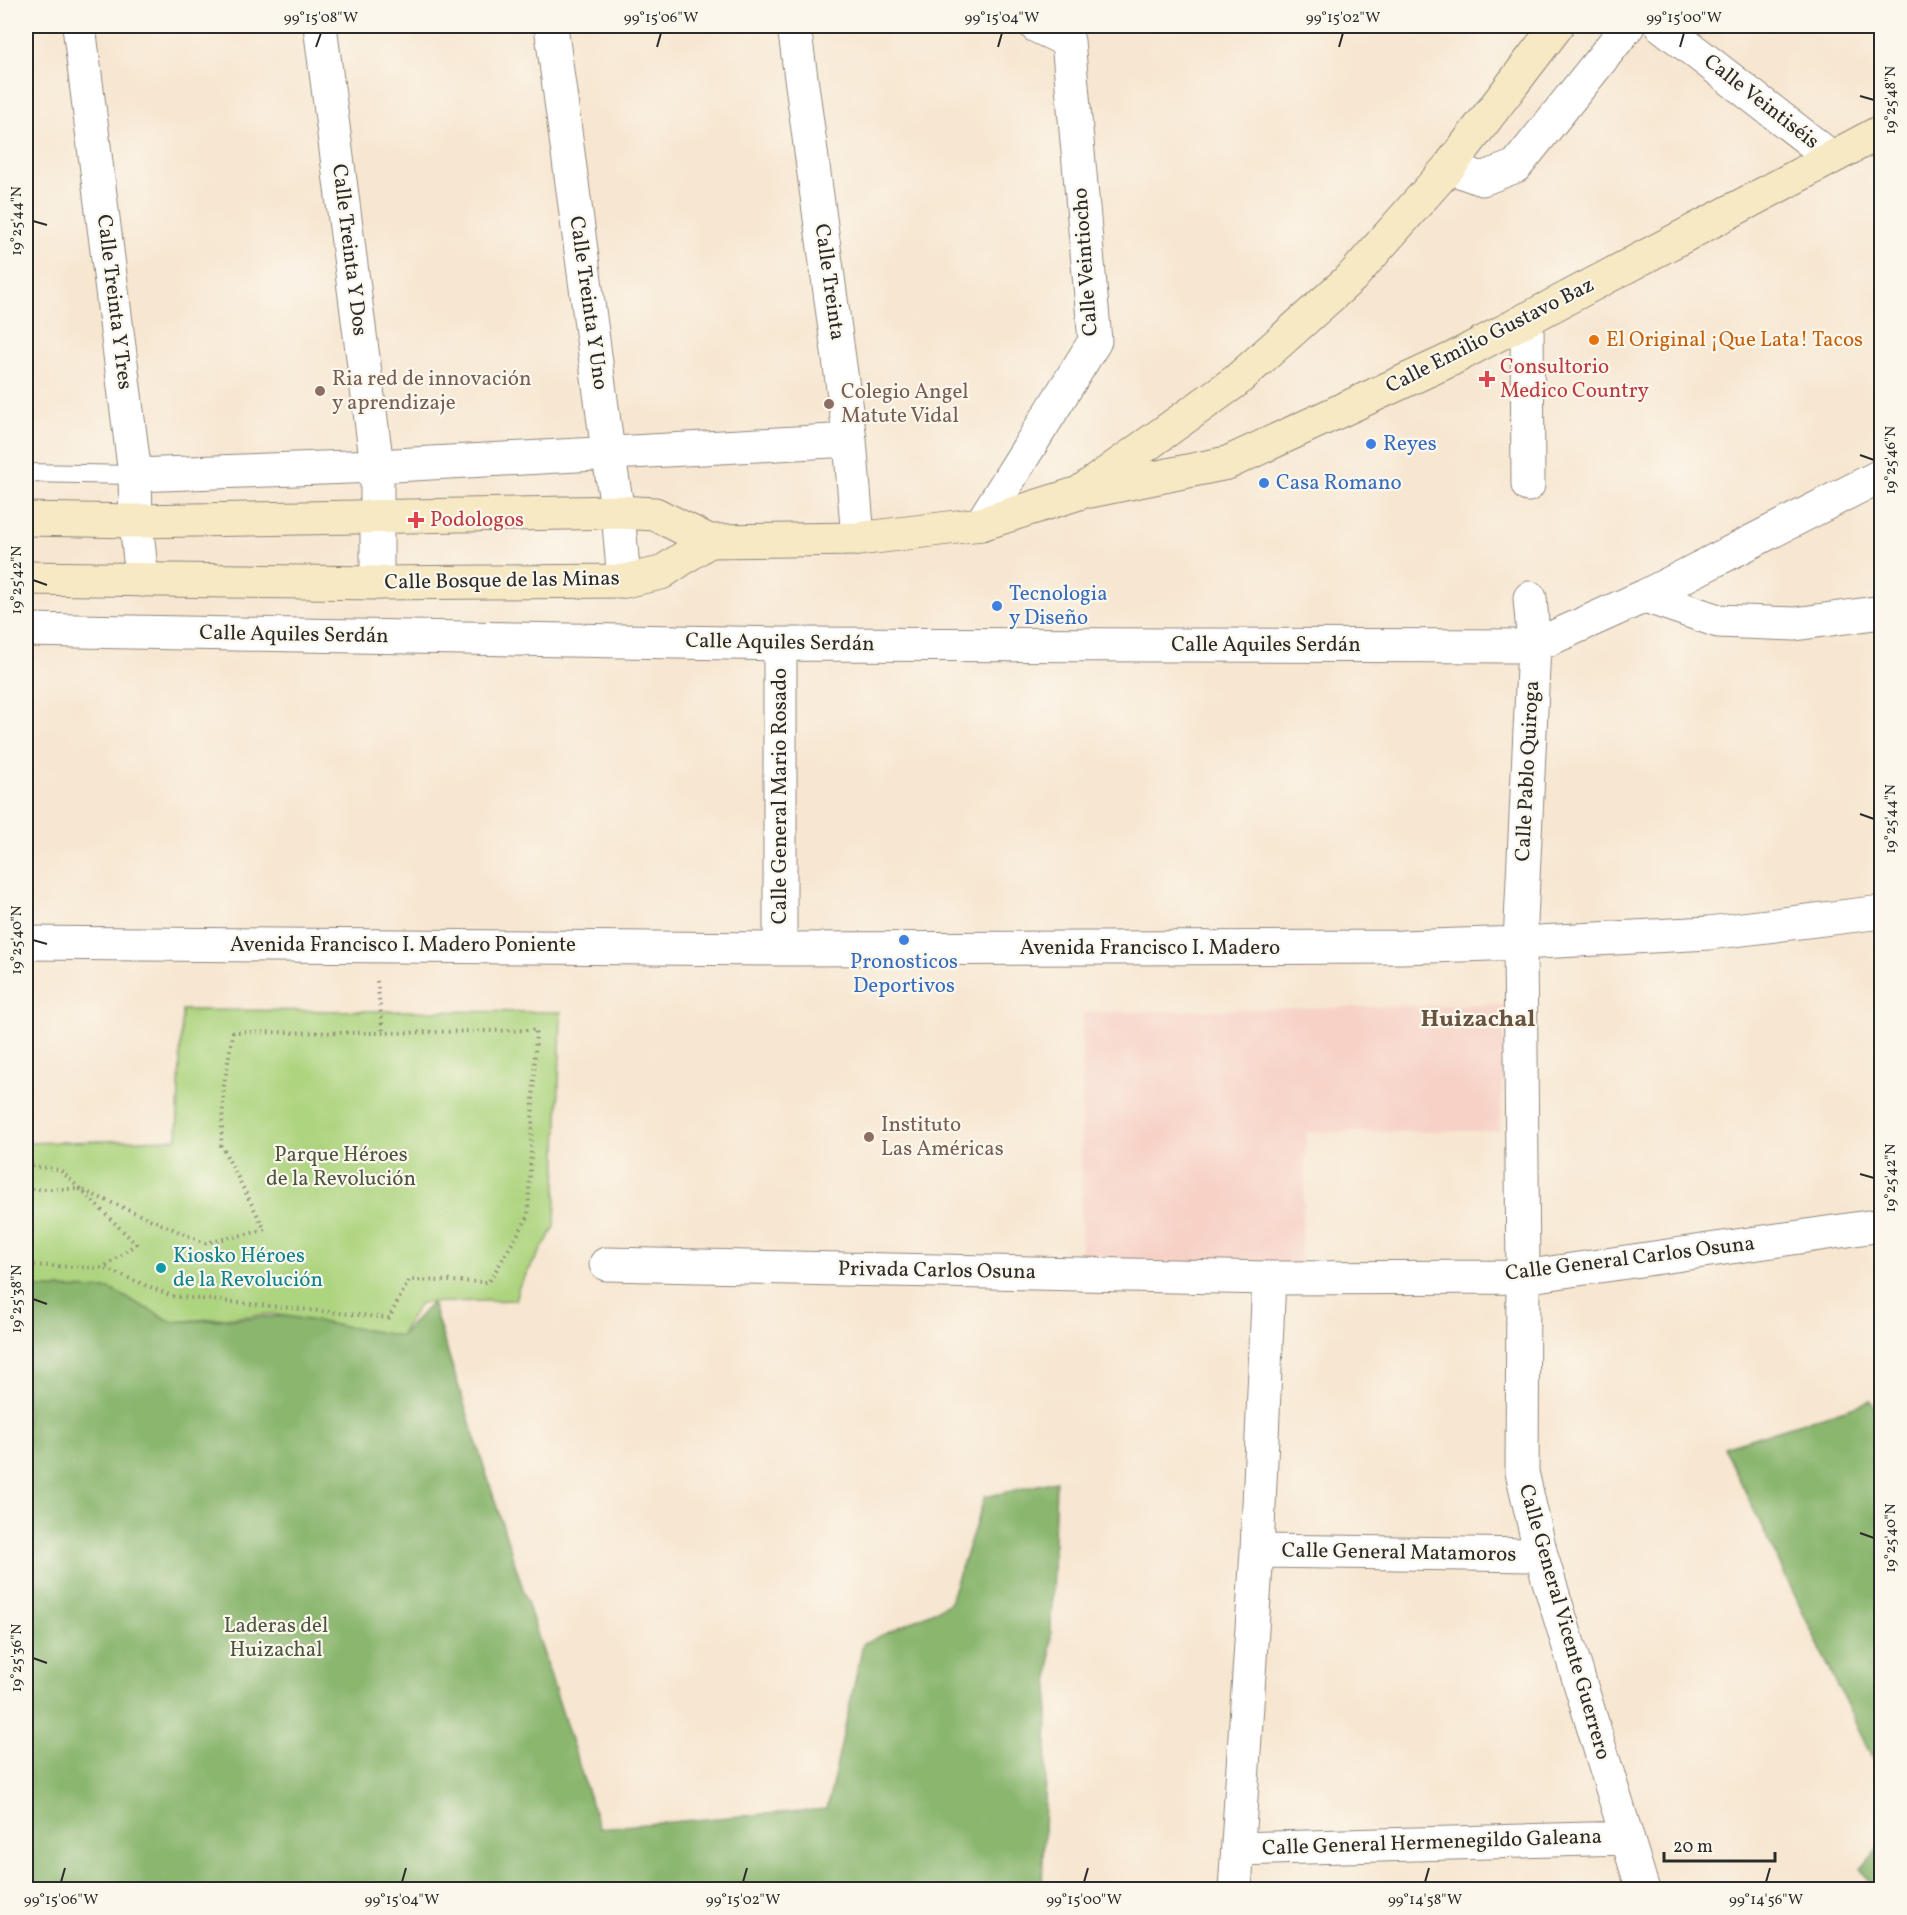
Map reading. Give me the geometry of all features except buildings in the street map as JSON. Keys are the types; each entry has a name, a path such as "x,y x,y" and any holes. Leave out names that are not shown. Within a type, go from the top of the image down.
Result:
{"main road":[{"path":"26,519 136,521 618,512 655,514 709,541 858,539 981,524 1079,493 1236,381 1352,277 1449,167 1557,26"},
{"name":"Calle Emilio Gustavo Baz","path":"1079,493 1227,463 1450,360 1881,131"},
{"name":"Calle Bosque de las Minas","path":"26,578 376,583 624,581 661,573 709,541"}],"street":[{"name":"Calle Treinta Y Tres","path":"79,26 135,475 136,521 142,580"},
{"name":"Calle Treinta Y Dos","path":"320,26 377,466 376,583"},
{"name":"Calle Treinta Y Uno","path":"551,26 618,512 624,581"},
{"name":"Calle Treinta","path":"794,26 850,440 858,539"},
{"name":"Calle Veintiocho","path":"981,524 1095,341 1073,33 1036,26"},
{"path":"1449,167 1482,179 1516,166 1628,26"},
{"name":"Calle Veintiséis","path":"1662,26 1831,157"},
{"path":"1527,319 1528,485"},
{"path":"135,475 377,466 850,440"},
{"path":"1534,646 1645,596 1881,476"},
{"path":"1645,596 1718,621 1795,624 1881,612"},
{"name":"Calle Pablo Quiroga","path":"1523,1277 1520,943 1534,646 1530,598"},
{"name":"Calle Aquiles Serdán","path":"26,630 780,644 1534,646"},
{"name":"Calle General Mario Rosado","path":"780,644 780,949"},
{"name":"Avenida Francisco I. Madero","path":"780,949 1401,947 1709,933 1881,912"},
{"name":"Avenida Francisco I. Madero Poniente","path":"26,943 780,949"},
{"name":"Calle General Carlos Osuna","path":"1269,1278 1523,1277 1881,1225"},
{"name":"Privada Carlos Osuna","path":"606,1264 1269,1278"},
{"name":"Calle General Vicente Guerrero","path":"1523,1277 1522,1472 1541,1555 1643,1890"},
{"path":"1235,1890 1257,1551 1269,1278"},
{"name":"Calle General Matamoros","path":"1257,1551 1541,1555"},
{"name":"Calle General Hermenegildo Galeana","path":"1239,1849 1626,1838"}],"lane":[{"path":"26,473 135,475"}],"path":[{"path":"373,945 383,1033"},
{"path":"26,1189 80,1189 206,1243 266,1230 221,1145 224,1085 233,1032 383,1033 536,1030 528,1217 489,1282 409,1280 389,1318 172,1296 104,1268 26,1265"},
{"path":"26,1165 60,1170 136,1244 104,1268"}],"shaded area":[{"path":"1506,1004 1500,1131 1307,1132 1300,1264 1081,1262 1082,1013"}],"green space":[{"name":"Parque Héroes de la Revolución","path":"182,1010 561,1012 555,1227 519,1286 515,1300 420,1303 400,1336 272,1314 172,1322 110,1289 26,1288 26,1143 177,1139"},
{"name":"Laderas del Huizachal","path":"26,1288 110,1289 172,1322 285,1316 400,1336 432,1303 599,1828 827,1809 863,1644 949,1604 985,1497 1056,1481 1042,1889 26,1889"},
{"path":"1871,1401 1882,1420 1881,1777 1724,1447"},
{"path":"1881,1845 1881,1889 1874,1889 1861,1869"}],"place":[{"name":"El Original ¡Que Lata! Tacos","path":"1594,340"},
{"name":"Consultorio Medico Country","path":"1487,379"},
{"name":"Ria red de innovación y aprendizaje","path":"320,391"},
{"name":"Colegio Angel Matute Vidal","path":"829,404"},
{"name":"Reyes","path":"1371,444"},
{"name":"Casa Romano","path":"1264,483"},
{"name":"Podologos","path":"416,520"},
{"name":"Tecnologia y Diseño","path":"997,606"},
{"name":"Pronosticos Deportivos","path":"904,940"},
{"name":"Instituto Las Américas","path":"869,1137"},
{"name":"Kiosko Héroes de la Revolución","path":"161,1268"}],"district":[{"name":"Huizachal","path":"1478,1020"}]}
